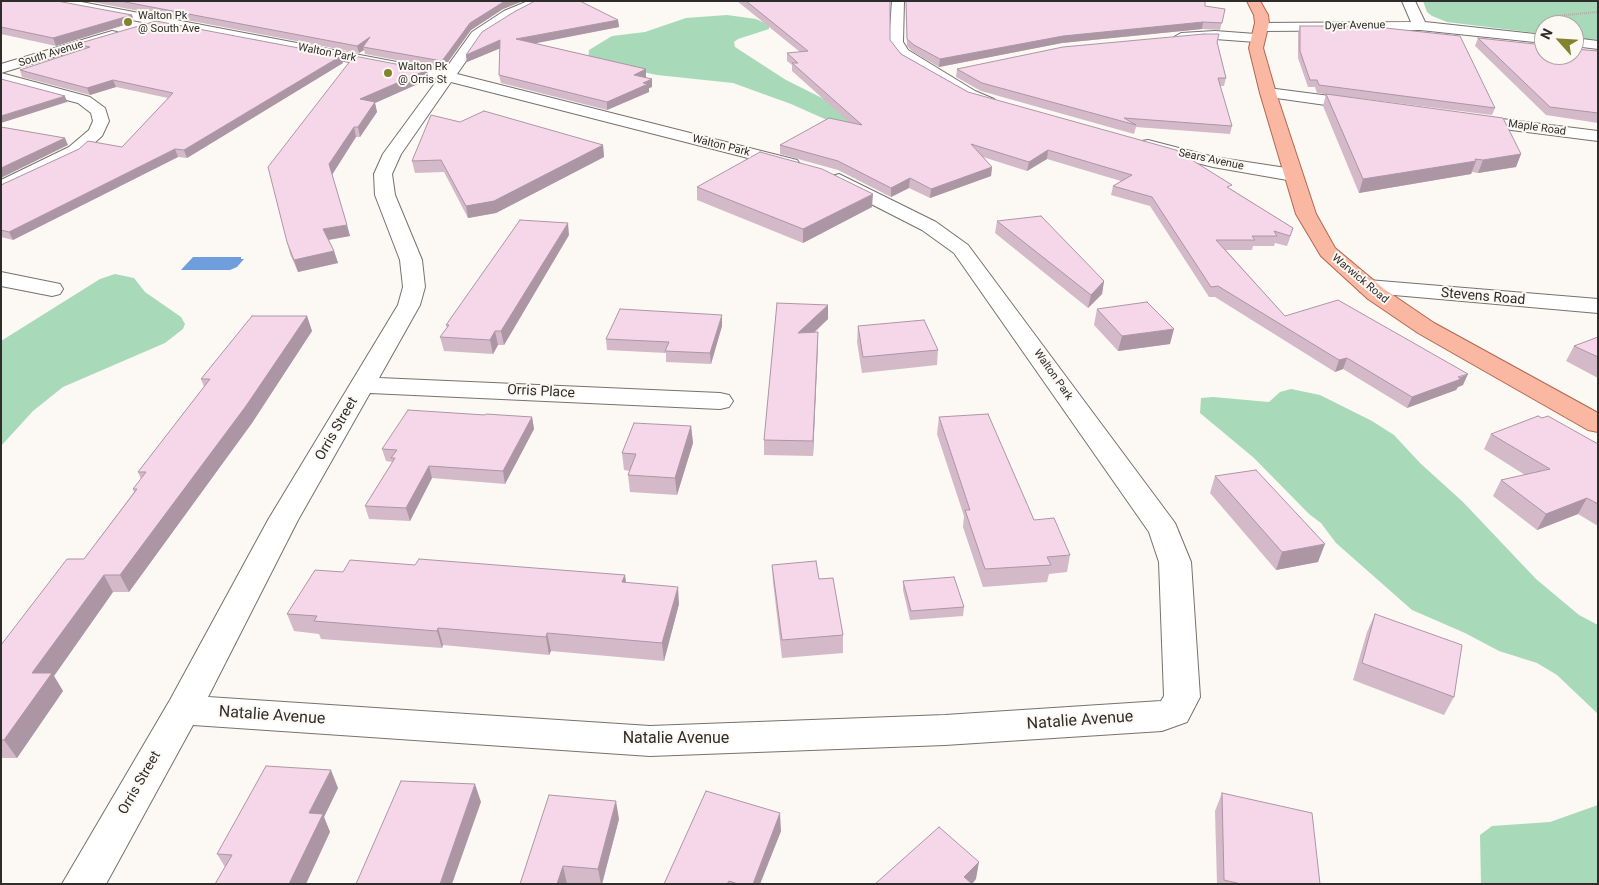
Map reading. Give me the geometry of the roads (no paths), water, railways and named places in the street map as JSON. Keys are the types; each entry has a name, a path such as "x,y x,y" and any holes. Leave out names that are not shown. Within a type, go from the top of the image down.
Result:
{"main road":[{"name":"Warwick Road","path":"1253,1 1260,10 1257,55 1306,214 1320,241 1339,262 1368,287 1447,341 1598,424"}],"street":[{"name":"Walton Park","path":"54,1 447,76 815,171 929,226 961,248 1164,530 1175,562 1182,697 1178,708 1170,715"},
{"name":"Orris Street","path":"83,884 182,710 283,520 404,316 414,287 411,260 385,195 384,174 392,154 469,44 482,32 509,14 540,1"},
{"path":"898,1 898,48 907,57 969,94 1000,105"},
{"path":"1408,1 1420,26"},
{"name":"South Avenue","path":"1,69 158,21"},
{"name":"Dyer Avenue","path":"1167,38 1420,26 1534,38"},
{"path":"1584,43 1598,45"},
{"path":"938,74 962,70"},
{"path":"1,78 84,100 99,111 101,121 91,138 75,151 1,187"},
{"path":"1268,93 1380,108"},
{"name":"Maple Road","path":"1449,117 1598,136"},
{"name":"Sears Avenue","path":"1131,141 1213,162 1293,175"},
{"path":"1,279 52,289"},
{"name":"Stevens Road","path":"1368,287 1598,306"},
{"name":"Orris Place","path":"362,385 720,400"},
{"name":"Natalie Avenue","path":"182,710 650,741 936,730 1170,715"}],"water":[{"path":"193,257 241,257 241,259 244,259 237,267 230,270 181,270"}],"place":[{"name":"Walton Pk @ South Ave","path":"128,22"},
{"name":"Walton Pk @ Orris St","path":"388,73"}]}
